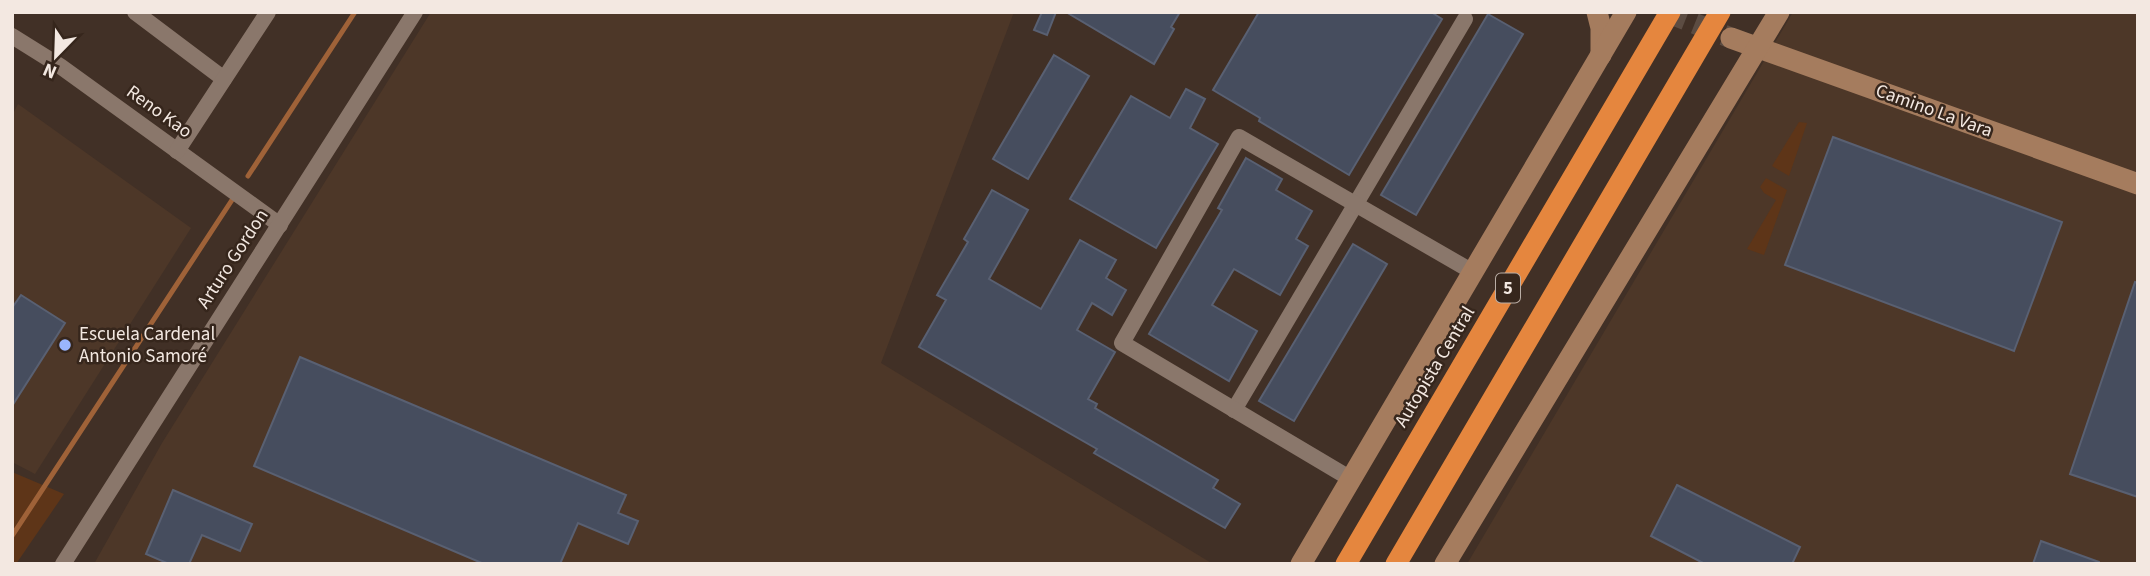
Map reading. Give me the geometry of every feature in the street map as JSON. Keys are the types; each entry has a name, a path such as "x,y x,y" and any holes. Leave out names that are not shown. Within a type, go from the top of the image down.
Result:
{"highway":[{"name":"Autopista Central","path":"1346,564 1670,12"},
{"name":"5","path":"1396,564 1720,12"}],"street":[{"path":"135,12 225,79"},
{"path":"177,151 268,12"},
{"name":"Arturo Gordon","path":"63,564 415,12"},
{"path":"1597,12 1601,28 1601,56"},
{"path":"1301,564 1626,12"},
{"path":"1445,564 1779,12"},
{"path":"1234,410 1465,19"},
{"name":"Reno Kao","path":"12,36 60,66 280,225"},
{"name":"Camino La Vara","path":"1731,38 2138,184"},
{"path":"1351,479 1122,343 1239,137 1473,272"}],"shaded area":[{"path":"431,12 1014,12 881,363 1213,564 94,564 162,443"},
{"path":"1793,12 2138,12 2138,564 1467,564"},
{"name":"Escuela Cardenal Antonio Samoré","path":"18,104 191,228 35,474 12,462 12,116"},
{"path":"1799,122 1807,123 1789,176 1772,166"},
{"path":"1766,178 1787,190 1764,255 1747,249 1776,200 1764,193 1760,187"},
{"path":"12,472 64,494 16,564 12,564"}],"building":[{"path":"1042,12 1056,12 1047,35 1034,30"},
{"path":"1066,12 1180,12 1171,27 1174,29 1154,64"},
{"path":"1259,12 1431,12 1442,19 1349,175 1213,90"},
{"path":"1488,14 1523,34 1416,215 1381,195"},
{"path":"1054,55 1089,76 1028,179 993,159"},
{"path":"1186,89 1205,99 1190,128 1218,144 1156,248 1070,199 1131,96 1170,118"},
{"path":"1833,137 2062,222 2014,351 1785,265"},
{"path":"1246,158 1282,179 1276,190 1312,211 1296,239 1308,246 1280,295 1234,269 1212,305 1257,331 1229,381 1149,334 1222,210 1218,208"},
{"path":"992,190 1028,210 989,279 1041,309 1080,240 1116,260 1106,278 1126,290 1112,315 1092,303 1077,330 1115,352 1088,399 1097,404 1095,408 1218,480 1213,488 1240,504 1225,528 1094,453 1097,449 919,347 946,300 937,295 968,242 964,239"},
{"path":"1353,244 1387,264 1294,421 1259,401"},
{"path":"2135,282 2138,283 2138,497 2070,474"},
{"path":"21,295 65,323 12,406 12,308"},
{"path":"300,357 626,495 618,513 638,521 628,544 578,523 560,564 484,564 254,466"},
{"path":"1677,485 1800,547 1792,564 1705,564 1651,536"},
{"path":"173,490 252,524 240,551 202,535 189,564 169,564 146,554"},
{"path":"2041,541 2099,562 2099,564 2033,564"}],"waterway":[{"path":"248,176 355,12"},
{"path":"12,536 232,200"}],"tunnel":[{"path":"1666,12 1731,38"}],"place":[{"name":"Escuela Cardenal Antonio Samoré","path":"65,345"}]}
